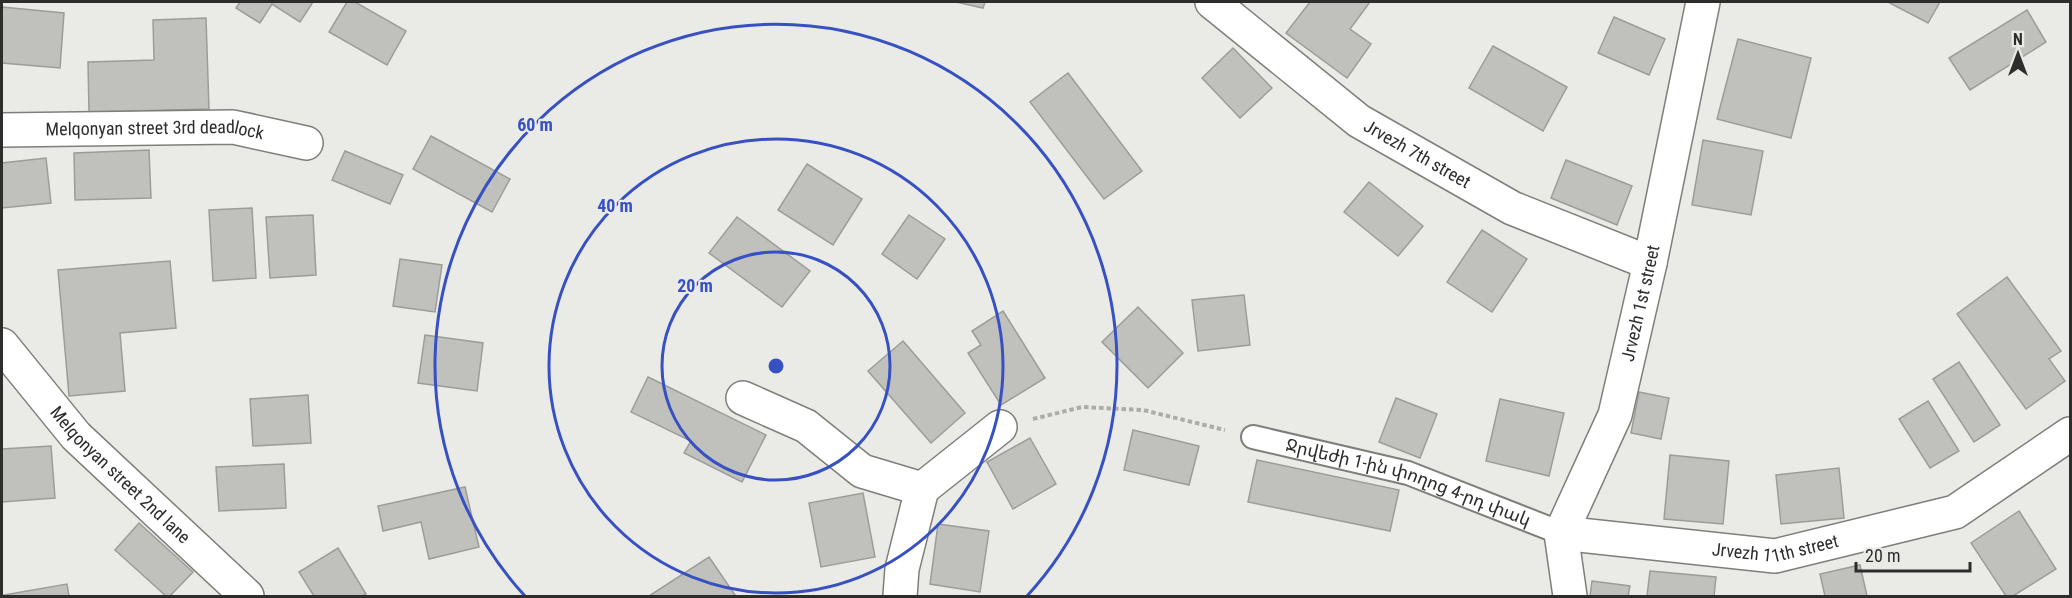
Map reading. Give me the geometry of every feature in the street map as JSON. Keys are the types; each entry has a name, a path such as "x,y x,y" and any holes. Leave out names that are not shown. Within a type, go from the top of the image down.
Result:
{"street":[{"name":"Jrvezh 7th street","path":"1212,2 1359,121 1512,208 1650,263"},
{"name":"Jrvezh 1st street","path":"1561,533 1615,415 1650,263 1702,2"},
{"name":"Melqonyan street 3rd deadlock","path":"2,130 233,127 306,143"},
{"name":"Melqonyan street 2nd lane","path":"2,345 76,435 247,597"},
{"path":"743,398 806,426 862,471 922,489"},
{"path":"900,597 902,569 922,489 1000,427"},
{"name":"Jrvezh 11th street","path":"1561,533 1776,556 1955,512 2070,434"},
{"path":"1561,533 1570,597"}],"lane":[{"name":"Ջրվեժի 1-ին փողոց 4-րդ փակ","path":"1253,437 1408,473 1561,533"}],"path":[{"path":"1000,427 1082,407 1113,408 1143,410 1253,437"}],"building":[{"path":"240,2 313,2 300,22 272,4 260,23 236,8"},
{"path":"347,2 355,2 406,31 387,65 329,32"},
{"path":"956,2 985,2 983,8"},
{"path":"1310,2 1370,2 1350,29 1371,44 1347,78 1286,33"},
{"path":"1888,2 1940,2 1928,23"},
{"path":"2,7 64,13 60,68 2,63"},
{"path":"2027,10 2046,42 1970,90 1949,58"},
{"path":"1614,17 1665,39 1649,75 1598,53"},
{"path":"206,18 209,109 89,112 88,62 154,60 153,20"},
{"path":"1738,39 1811,58 1791,138 1717,119"},
{"path":"1493,46 1567,87 1543,131 1469,88"},
{"path":"1233,48 1272,88 1240,118 1202,78"},
{"path":"1068,73 1142,171 1104,199 1030,102"},
{"path":"431,136 510,179 492,212 413,169"},
{"path":"1703,140 1763,151 1751,215 1692,205"},
{"path":"149,150 151,198 75,200 74,153"},
{"path":"345,151 403,175 390,204 332,180"},
{"path":"46,158 51,203 2,208 2,163"},
{"path":"1566,160 1632,186 1617,225 1551,198"},
{"path":"807,164 862,199 833,245 778,210"},
{"path":"1369,182 1423,226 1398,256 1344,212"},
{"path":"252,208 256,278 213,281 209,210"},
{"path":"313,215 316,275 270,278 266,217"},
{"path":"909,215 945,239 917,279 882,254"},
{"path":"737,217 810,271 782,307 709,253"},
{"path":"1482,230 1527,259 1492,312 1447,282"},
{"path":"400,259 442,265 435,312 393,306"},
{"path":"170,261 176,328 120,333 125,391 69,396 58,270"},
{"path":"2007,277 2061,351 2049,359 2065,381 2026,409 1957,314"},
{"path":"1244,295 1250,345 1198,351 1192,300"},
{"path":"1138,307 1183,353 1148,388 1102,342"},
{"path":"1003,311 1045,378 1001,405 968,353 981,345 972,331"},
{"path":"425,335 483,343 477,391 418,383"},
{"path":"903,341 965,413 931,443 868,371"},
{"path":"1959,362 2000,425 1974,442 1933,379"},
{"path":"648,377 766,435 742,482 684,453 691,441 631,412"},
{"path":"1639,392 1669,398 1661,439 1631,433"},
{"path":"308,395 311,443 253,446 250,399"},
{"path":"1396,398 1437,414 1420,458 1379,442"},
{"path":"1500,399 1564,413 1549,476 1486,461"},
{"path":"1928,401 1959,451 1930,468 1899,419"},
{"path":"1133,430 1199,446 1189,485 1124,470"},
{"path":"1030,438 1056,484 1013,509 987,462"},
{"path":"51,446 55,498 2,502 2,449"},
{"path":"1670,455 1729,461 1723,524 1664,519"},
{"path":"1257,460 1399,490 1390,531 1248,502"},
{"path":"284,464 286,508 219,511 216,467"},
{"path":"1839,468 1844,518 1781,524 1776,475"},
{"path":"465,487 479,547 429,559 421,522 383,531 378,506"},
{"path":"863,493 875,557 821,567 809,503"},
{"path":"2019,511 2056,569 2013,596 2006,596 1971,543"},
{"path":"139,523 193,572 170,596 166,596 115,550"},
{"path":"938,524 989,531 980,592 930,584"},
{"path":"338,548 366,594 362,596 314,596 299,572"},
{"path":"709,557 735,595 649,596"},
{"path":"1860,565 1867,596 1825,596 1820,574"},
{"path":"1650,571 1716,577 1714,596 1647,596"},
{"path":"1592,581 1630,586 1628,596 1590,596"},
{"path":"67,584 69,596 4,595"}]}
